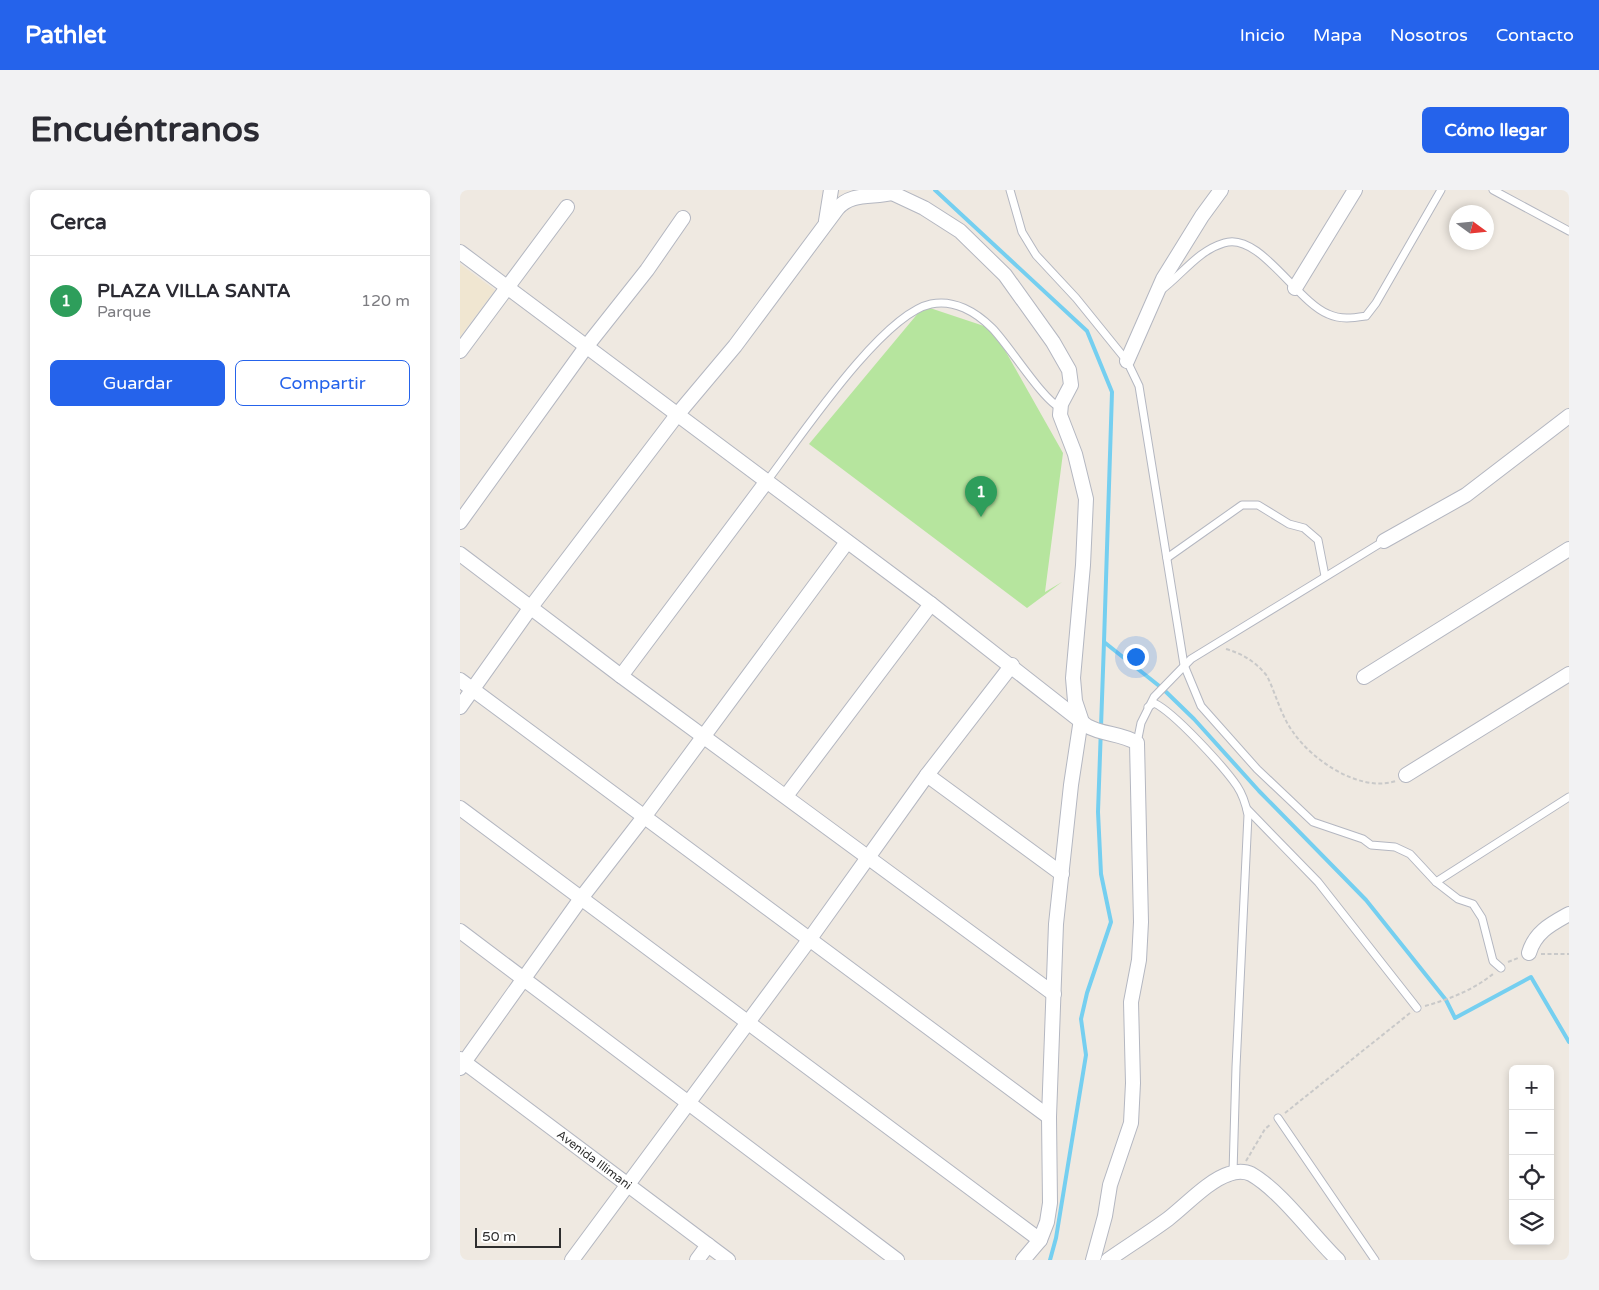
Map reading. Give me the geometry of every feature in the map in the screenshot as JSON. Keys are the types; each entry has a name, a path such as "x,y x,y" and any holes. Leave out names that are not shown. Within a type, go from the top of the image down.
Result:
{"street":[{"path":"825,224 831,190"},
{"path":"1127,361 1157,294 1197,224 1221,190"},
{"path":"1295,288 1355,190"},
{"path":"460,707 531,607 677,415 734,346 825,224 846,200 892,192 924,208 960,231 1005,275 1053,342 1068,370 1071,385 1060,415 1075,454 1086,499 1083,565 1073,678 1075,701 1081,719 1071,785 1056,924 1049,1117 1050,1202 1047,1222 1040,1240 1023,1260"},
{"path":"460,351 567,207"},
{"path":"460,522 586,347 647,270 683,218"},
{"path":"460,252 1012,665 1088,726 1100,733 1124,736 1137,743 1141,922 1139,960 1131,1002 1133,1083 1131,1123 1110,1186 1105,1216 1093,1260"},
{"path":"1384,541 1466,495 1569,416"},
{"path":"621,676 767,481"},
{"path":"461,1063 582,896 644,817 847,542"},
{"path":"1364,678 1569,549"},
{"path":"460,554 621,676 1054,994"},
{"path":"786,796 931,604"},
{"path":"572,1260 629,1184 688,1100 809,940 927,775 1012,665"},
{"path":"1406,775 1569,674"},
{"path":"460,680 1049,1117"},
{"path":"927,775 1062,874"},
{"path":"460,808 582,896 1040,1240"},
{"path":"1529,953 1532,942 1539,934 1569,914"},
{"path":"460,931 688,1100 897,1260"},
{"name":"Avenida Illimani","path":"461,1063 629,1184 728,1260"},
{"path":"1108,1260 1166,1221 1212,1184 1236,1172 1250,1174 1260,1181 1338,1260"},
{"path":"697,1260 708,1245"}],"lane":[{"path":"1010,190 1022,232 1036,254 1076,298 1127,361 1139,386 1184,665 1201,706 1257,769 1313,822 1364,839 1371,845 1395,847 1410,854 1436,882 1458,900 1472,904 1482,918 1493,961 1501,968"},
{"path":"1157,294 1176,280 1200,254 1226,242 1245,245 1264,255 1310,304 1329,315 1348,319 1366,316 1376,303 1440,190"},
{"path":"1493,190 1569,231"},
{"path":"767,481 869,349 903,318 917,309 931,304 956,305 985,322 1014,354 1049,401 1061,408"},
{"path":"1167,558 1242,505 1258,505 1289,524 1304,528 1318,540 1325,576"},
{"path":"1137,743 1138,732 1154,697 1184,665 1384,541"},
{"path":"1148,707 1154,703 1172,714 1232,780 1241,793 1246,808 1247,849 1236,1066 1236,1172"},
{"path":"1436,882 1569,798"},
{"path":"1246,808 1318,882 1417,1008"},
{"path":"1278,1118 1375,1260"}],"path":[{"path":"1212,646 1237,652 1261,668 1267,676 1292,732 1320,761 1340,772 1369,782 1391,783 1406,775"},
{"path":"1236,1172 1265,1128 1417,1008 1455,996 1482,983 1510,961 1529,953 1569,954"}],"shaded area":[{"path":"460,264 495,290 460,337"}],"green space":[{"path":"924,306 993,329 1063,453 1045,592 1062,582 1027,608 809,444"}],"waterway":[{"path":"935,190 1087,331 1112,392 1104,642 1163,689 1194,719 1259,791 1366,900 1446,1000 1455,1018 1531,977 1569,1042"},
{"path":"1050,1260 1056,1238 1086,1055 1081,1019 1087,993 1111,922 1101,874 1098,812 1104,642"}],"place":[{"name":"PLAZA VILLA SANTA","path":"981,517"}]}
